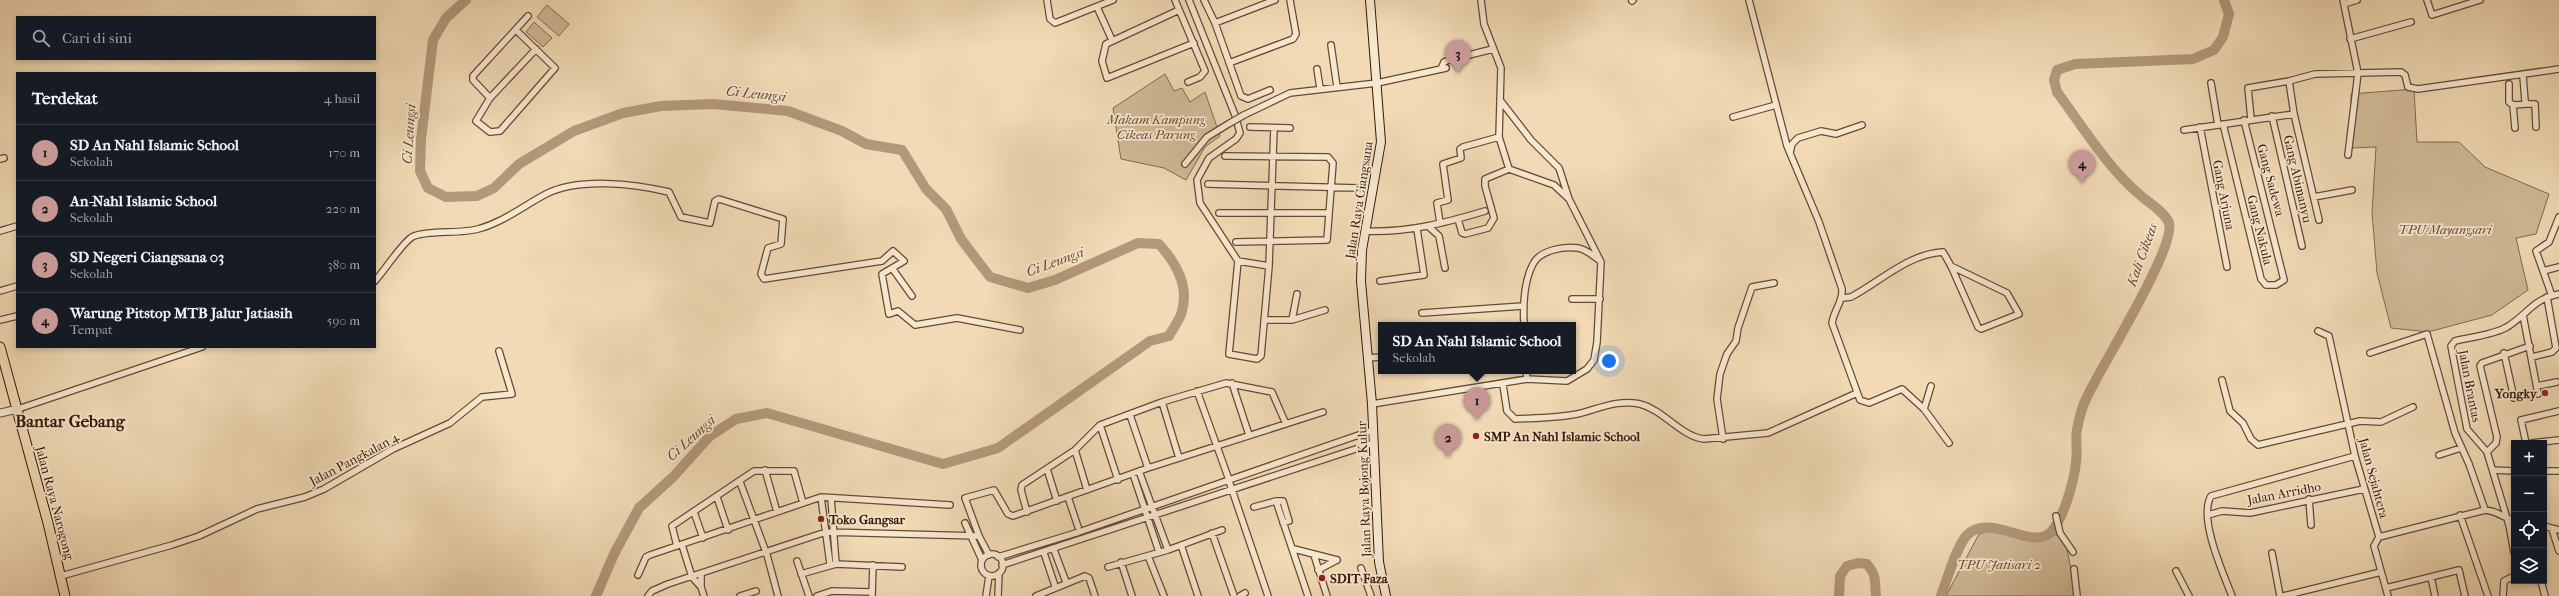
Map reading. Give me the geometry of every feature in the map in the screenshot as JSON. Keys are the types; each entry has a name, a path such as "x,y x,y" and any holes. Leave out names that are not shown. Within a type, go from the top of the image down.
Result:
{"main road":[{"name":"Jalan Raya Ciangsana","path":"1370,0 1381,142 1365,231 1361,280 1372,404"},
{"name":"Jalan Raya Narogong","path":"0,347 3,367 18,409 65,596"},
{"name":"Jalan Raya Bojong Kulur","path":"1372,404 1376,524 1380,574 1386,596"}],"street":[{"path":"1047,0 1050,19 1055,23 1113,0"},
{"path":"1175,0 1205,71 1200,77 1188,82"},
{"path":"1189,0 1235,115 1240,133 1236,139 1209,158 1198,180 1200,203 1238,261 1229,354 1259,358 1271,242 1274,128"},
{"path":"1204,0 1215,23 1244,99 1270,90"},
{"path":"1215,23 1275,0"},
{"path":"1229,63 1293,39 1296,34 1290,0"},
{"path":"1481,0 1484,24 1501,68 1499,137 1510,169"},
{"path":"1749,0 1790,153 1819,222 1842,289 1843,298 1833,312 1832,323 1860,400 1866,403 1902,389 1924,409 1949,443"},
{"path":"2348,155 2358,73 2343,2 2357,0"},
{"path":"2427,0 2432,15 2480,0"},
{"path":"1097,7 1112,40"},
{"path":"1179,10 1112,40 1104,48 1102,61 1107,78 1194,43"},
{"path":"490,98 473,80 473,76 528,16"},
{"path":"2350,39 2410,22"},
{"path":"516,30 554,66 555,69 500,131 494,133 490,132 476,121 490,98 536,49"},
{"path":"1331,45 1337,87"},
{"path":"1185,164 1207,137 1244,115 1290,93 1320,88 1377,83 1444,69 1444,62 1493,49"},
{"path":"1317,69 1320,88"},
{"path":"2319,220 2294,114 2289,81 2315,74 2401,72 2405,75 2408,87 2418,89 2523,76 2559,69"},
{"path":"2523,76 2525,101 2527,104"},
{"name":"Gang Sadewa","path":"2277,245 2247,120 2248,88 2289,81"},
{"path":"2211,82 2220,124"},
{"path":"2509,84 2508,98 2513,105 2515,128"},
{"path":"1372,404 1503,385 1527,379 1567,381 1587,369 1594,360 1597,342 1601,262 1569,199 1559,168 1531,140 1500,100"},
{"path":"2513,105 2535,104 2536,128"},
{"path":"1733,117 1776,105"},
{"path":"2184,130 2294,114"},
{"name":"Gang Abimanyu","path":"2272,116 2302,246"},
{"name":"Gang Nakula","path":"2220,124 2261,279 2270,286 2281,284 2284,280 2277,245"},
{"path":"1790,153 1792,144 1798,138 1821,131 1836,134 1862,125"},
{"path":"1250,127 1290,128"},
{"name":"Gang Arjuna","path":"2200,127 2227,267"},
{"path":"1440,223 1437,203 1448,200 1443,164 1461,158 1460,149 1464,147 1499,137"},
{"path":"1225,156 1274,158 1328,157 1333,163 1328,237 1324,242 1236,242"},
{"path":"1458,219 1462,233 1465,234 1488,228 1492,224 1493,212 1484,182 1485,179 1510,169 1554,185 1569,199"},
{"path":"376,280 393,261 403,245 416,235 478,229 506,219 552,191 572,187 632,184 669,192 681,217 708,224 712,222 715,201 718,199 782,219 781,244 768,248 761,274 764,279 882,261 892,251 904,261 881,276 889,314 898,311 912,324 920,326 941,319 957,318 1020,330"},
{"path":"1208,184 1360,188"},
{"path":"2314,197 2352,190"},
{"path":"1365,231 1401,231 1458,219 1485,211"},
{"path":"1219,213 1329,213"},
{"path":"2532,357 2555,351 2557,346 2557,332 2543,271 2536,251 2549,242 2559,217"},
{"path":"0,231 16,226"},
{"path":"1428,226 1439,236 1445,268"},
{"path":"1380,281 1424,275 1417,228"},
{"path":"1524,322 1523,306 1529,272 1534,262 1542,255 1560,248 1578,248 1601,262"},
{"path":"1843,298 1851,298 1900,266 1928,253 1943,252 1951,266 1978,327 1981,329 2019,314 2007,293 1951,266"},
{"path":"1238,261 1269,266"},
{"path":"2543,271 2559,267"},
{"path":"892,268 912,296"},
{"path":"1723,438 1717,399 1720,374 1727,354 1736,341 1738,328 1752,287 1774,283"},
{"path":"0,291 16,286"},
{"path":"1292,320 1297,294"},
{"name":"Jalan Brantas","path":"2513,548 2507,519 2487,452 2467,429 2451,346 2455,341 2505,328 2523,315 2528,308 2549,296 2559,294"},
{"path":"1572,299 1600,299"},
{"path":"1422,313 1523,306"},
{"path":"1264,320 1292,320 1325,310"},
{"path":"2523,315 2538,394"},
{"path":"0,320 16,316"},
{"name":"Jalan Sejahtera","path":"2318,331 2329,336 2355,456 2378,537"},
{"path":"2370,353 2427,334 2455,433 2475,478 2485,510"},
{"path":"2487,452 2496,444 2497,438 2480,366 2484,361 2504,353 2530,346"},
{"path":"0,413 18,409 186,349"},
{"name":"Jalan Pangkalan 4","path":"61,576 172,545 199,536 257,509 305,498 324,489 393,449 450,423 482,397 512,394 499,351"},
{"path":"2504,353 2514,398"},
{"path":"1368,358 1378,357"},
{"path":"1526,374 1527,379"},
{"path":"2222,380 2230,411 2243,423 2251,438 2258,445 2360,421 2381,422 2413,407"},
{"path":"2537,386 2557,382"},
{"path":"1232,383 1250,435"},
{"path":"1027,512 1021,486 1075,450 1100,425 1162,402 1197,391 1232,383 1272,392 1286,424"},
{"path":"1503,385 1507,411 1515,418 1577,414 1628,402 1649,408 1673,422 1694,438 1723,438 1768,433 1857,393"},
{"path":"1924,409 1931,386"},
{"path":"1197,391 1229,479 1268,596"},
{"path":"1162,402 1179,458"},
{"path":"2525,440 2521,420 2559,411"},
{"path":"989,555 979,536 964,498 994,490 1010,516 1027,512 1148,468 1323,412"},
{"path":"1130,415 1148,468"},
{"path":"1100,425 1118,480"},
{"path":"982,560 989,555 998,557 1153,507 1229,479 1374,430"},
{"path":"2547,441 2559,440"},
{"path":"1002,565 1156,517 1374,443"},
{"path":"2439,455 2461,448"},
{"path":"1075,450 1087,490"},
{"path":"2232,596 2212,537 2208,515 2208,500 2217,492 2355,456"},
{"path":"1047,469 1057,501"},
{"path":"765,470 777,512"},
{"path":"701,587 692,577 672,527 754,471 765,470 795,472 803,503"},
{"path":"2493,470 2511,471"},
{"path":"2547,472 2559,470"},
{"path":"1139,472 1168,550"},
{"path":"1133,474 1159,552"},
{"path":"740,482 766,552 778,596"},
{"name":"Jalan Arridho","path":"2208,515 2222,511 2250,513 2364,488"},
{"path":"717,497 728,530"},
{"path":"821,497 830,564"},
{"path":"638,575 648,556 728,530 821,497 950,505"},
{"path":"831,498 836,564"},
{"path":"1068,498 1078,527"},
{"path":"2309,499 2311,525"},
{"path":"1254,507 1276,501 1282,501 1289,521 1283,523 1294,549 1308,596"},
{"path":"2388,596 2374,546 2378,537 2460,515 2485,510 2497,511 2507,519 2511,520"},
{"path":"694,512 704,538"},
{"path":"2460,515 2488,596"},
{"path":"2056,516 2060,533 2073,552"},
{"path":"966,523 971,538 982,560 981,566 983,573 989,576 999,573"},
{"path":"2547,527 2559,530"},
{"path":"2552,529 2559,552"},
{"path":"1108,567 1121,562 1168,550 1222,530"},
{"path":"648,596 659,588 826,532 971,538 979,536"},
{"path":"1212,533 1234,596"},
{"path":"1181,545 1198,596"},
{"path":"1294,549 1337,560 1318,570"},
{"path":"1054,550 1066,582"},
{"path":"1044,553 1055,586"},
{"path":"2272,553 2283,596 2381,572"},
{"path":"1314,555 1328,596"},
{"path":"1148,556 1164,596"},
{"path":"998,557 1002,565 999,573 998,596"},
{"path":"797,561 809,596"},
{"path":"1121,562 1132,596"},
{"path":"802,574 830,564 902,567"},
{"path":"817,596 832,591 872,594 874,565"},
{"path":"1361,568 1371,596"},
{"path":"2074,569 2077,596"},
{"path":"2386,588 2459,570 2465,596"},
{"path":"2176,571 2189,596"},
{"path":"702,574 701,587 704,596"},
{"path":"986,596 989,576"},
{"path":"1036,596 1055,586 1087,576 1095,596"},
{"path":"2431,577 2435,596"},
{"path":"2503,596 2504,581 2511,578"},
{"path":"2542,584 2545,596"},
{"path":"742,596 756,591"}],"green space":[{"path":"547,5 569,24 559,36 537,17"},
{"path":"534,22 552,38 543,47 526,32"},
{"name":"Makam Kampung Cikeas Parung","path":"1165,74 1174,91 1182,88 1190,102 1205,92 1220,136 1205,147 1186,180 1164,168 1121,159 1113,108"},
{"name":"TPU Mayangsari","path":"2414,89 2417,142 2459,142 2485,167 2549,194 2536,234 2516,238 2528,290 2492,315 2428,332 2391,328 2377,273 2372,213 2376,147 2352,148 2351,94"},
{"name":"TPU Jatisari 2","path":"1993,530 2035,540 2064,533 2076,596 1946,596 1979,534"}],"waterway":[{"name":"Ci Leungsi","path":"466,0 446,18 433,40 421,139 420,171 428,188 446,197 477,196 494,188 519,164 574,131 623,113 661,106 713,104 788,111 842,131 866,144 902,150 926,189 946,209 961,239 990,277 1028,288 1055,280 1138,243 1159,244 1176,267 1180,275 1184,292 1184,301 1181,314 1169,336 1150,341 998,448 943,464 767,413 736,419 710,436 673,477 639,508 614,554 596,596"},
{"name":"Kali Cikeas","path":"1941,596 1959,547 1967,535 1976,529 1987,527 2021,535 2042,537 2050,533 2055,527 2068,499 2073,479 2077,458 2077,429 2084,404 2150,281 2161,257 2168,236 2169,223 2164,215 2140,195 2117,172 2057,92 2054,80 2057,70 2075,64 2193,59 2214,50 2223,37 2229,14 2224,0"},
{"name":"Kali Cikeas","path":"1839,596 1840,576 1847,566 1858,563 1867,564 1873,573 1875,579 1876,596"}],"place":[{"name":"SD Negeri Ciangsana 03","path":"1458,73"},
{"name":"Warung Pitstop MTB Jalur Jatiasih","path":"2082,183"},
{"name":"Yongky","path":"2545,393"},
{"name":"SD An Nahl Islamic School","path":"1477,420"},
{"name":"SMP An Nahl Islamic School","path":"1476,436"},
{"name":"An-Nahl Islamic School","path":"1448,457"},
{"name":"Toko Gangsar","path":"821,519"},
{"name":"SDIT Faza","path":"1322,578"}],"district":[{"name":"Bantar Gebang","path":"70,421"}]}
